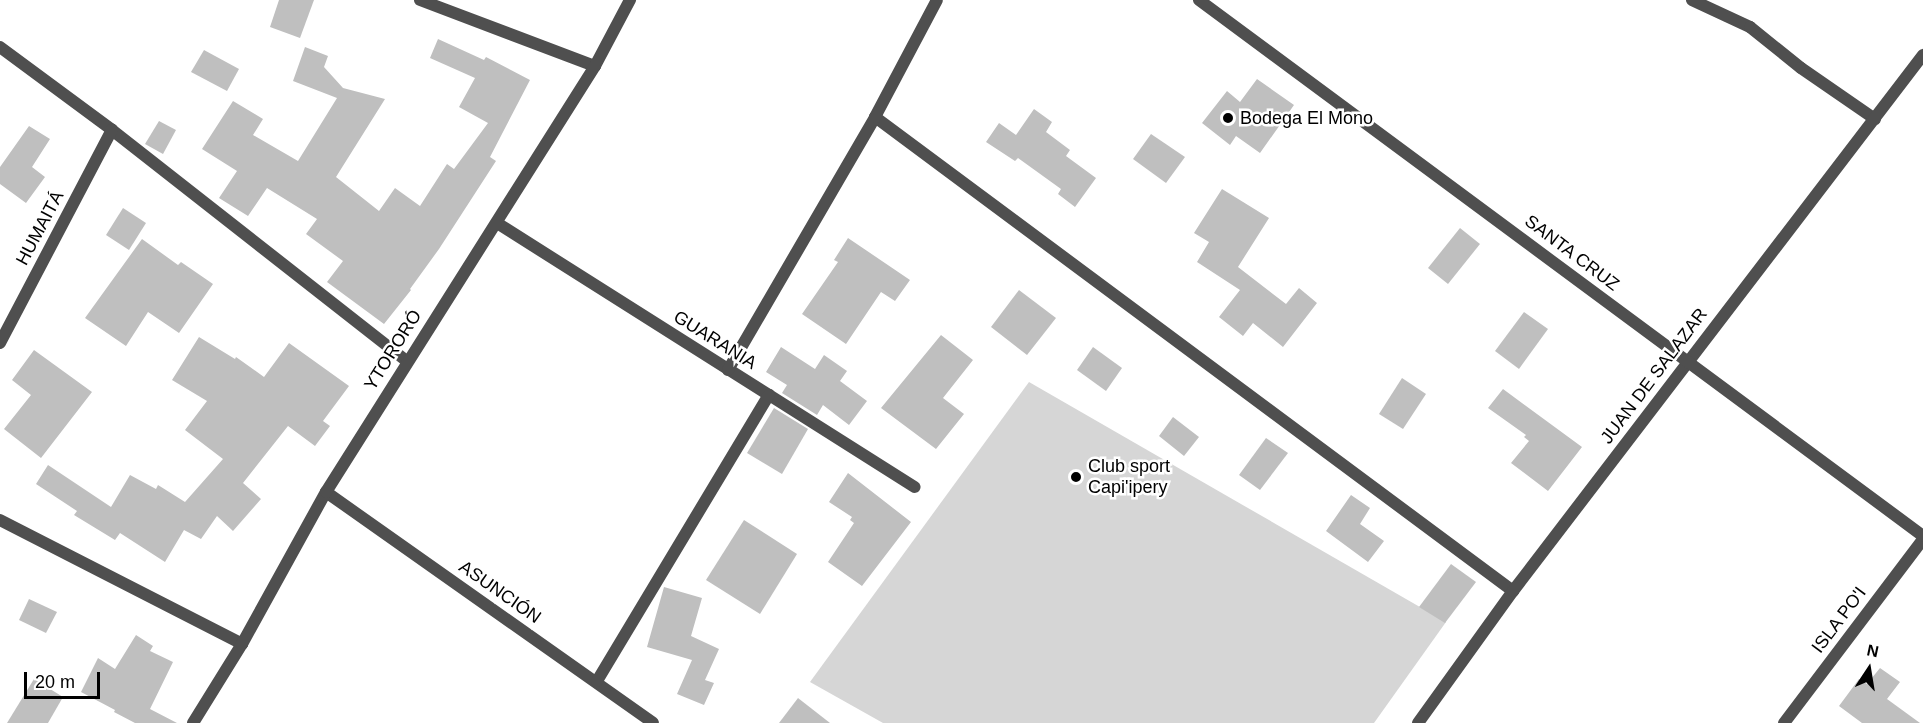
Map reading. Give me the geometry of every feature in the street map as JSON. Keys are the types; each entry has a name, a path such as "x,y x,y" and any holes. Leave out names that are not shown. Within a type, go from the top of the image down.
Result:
{"street":[{"path":"420,0 596,66"},
{"name":"YTORORÓ","path":"193,723 242,644 326,492 596,66 630,0"},
{"path":"728,370 875,117 937,0"},
{"name":"SANTA CRUZ","path":"1199,0 1923,537"},
{"path":"1692,0 1750,27 1801,68 1875,119"},
{"path":"0,46 112,130 407,361"},
{"name":"JUAN DE SALAZAR","path":"1418,723 1513,591 1923,55"},
{"path":"875,117 1513,591"},
{"name":"HUMAITÁ","path":"0,344 112,130"},
{"name":"GUARANIA","path":"497,223 915,488"},
{"path":"597,681 769,395"},
{"name":"ASUNCIÓN","path":"326,492 597,681 653,723"},
{"path":"0,520 242,644"},
{"name":"ISLA PO'I","path":"1784,723 1923,537"}],"shaded area":[{"name":"Club sport Capi'ipery","path":"1029,382 1446,622 1374,723 883,723 810,682"}],"building":[{"path":"279,0 314,0 300,38 270,27"},
{"path":"438,39 484,60 486,57 530,80 490,157 496,161 411,290 384,324 327,282 343,261 306,234 317,219 267,188 248,216 219,198 237,171 202,149 233,101 263,119 253,135 298,161 337,98 293,81 305,47 328,56 324,67 343,88 385,99 336,177 379,211 395,188 420,206 447,164 454,169 488,123 459,107 475,78 430,58"},
{"path":"204,50 239,69 227,91 191,72"},
{"path":"1257,79 1294,105 1260,153 1236,136 1230,145 1202,123 1227,91 1240,102"},
{"path":"1034,109 1052,122 1046,132 1070,150 1066,156 1096,178 1075,207 1058,194 1061,189 1018,158 1015,161 986,142 999,123 1016,135"},
{"path":"159,121 176,130 163,154 145,144"},
{"path":"29,126 50,139 32,167 45,177 26,203 0,184 0,167"},
{"path":"1151,134 1185,157 1166,183 1133,159"},
{"path":"1222,189 1269,218 1238,267 1286,304 1299,288 1317,303 1283,347 1253,323 1243,336 1219,317 1240,290 1197,262 1209,242 1194,233"},
{"path":"123,208 146,223 129,250 106,235"},
{"path":"1460,228 1480,244 1448,284 1428,268"},
{"path":"848,238 910,280 895,301 881,292 846,344 802,314 838,262 834,260"},
{"path":"142,239 178,265 181,262 213,284 179,333 148,312 126,346 85,318"},
{"path":"1019,290 1056,318 1027,355 991,327"},
{"path":"1524,312 1548,329 1519,369 1495,351"},
{"path":"941,335 973,360 943,398 964,414 936,449 881,408"},
{"path":"199,337 235,359 236,357 264,377 289,343 349,386 323,421 330,426 315,446 288,426 243,483 261,499 233,531 217,516 201,539 184,530 165,562 120,533 115,540 74,515 77,511 36,484 48,465 111,507 130,475 156,489 158,485 185,502 223,459 185,430 207,401 172,380"},
{"path":"781,347 815,369 824,355 847,371 840,381 867,401 849,425 823,405 817,415 782,393 787,385 766,372"},
{"path":"1093,347 1122,368 1106,391 1077,370"},
{"path":"34,350 92,392 41,458 4,429 31,395 12,380"},
{"path":"1402,378 1426,394 1403,429 1379,414"},
{"path":"1503,389 1582,447 1548,491 1511,463 1529,441 1524,437 1526,435 1488,408"},
{"path":"774,408 808,429 782,474 747,453"},
{"path":"1173,417 1199,437 1184,456 1159,436"},
{"path":"1266,438 1288,453 1260,490 1239,475"},
{"path":"848,473 911,522 862,586 828,562 854,523 850,520 852,517 829,502"},
{"path":"1351,495 1370,508 1360,524 1384,541 1368,562 1326,531"},
{"path":"744,520 797,554 760,614 706,580"},
{"path":"1451,564 1476,582 1445,623 1419,607"},
{"path":"664,587 702,598 691,636 719,649 705,680 714,683 704,705 677,694 692,660 647,647"},
{"path":"29,599 57,612 46,633 19,620"},
{"path":"136,635 153,646 150,651 173,662 150,709 177,723 135,723 81,692 98,658 115,669"},
{"path":"1880,668 1900,682 1887,699 1920,723 1862,723 1839,706 1859,679 1867,684"},
{"path":"34,679 63,697 48,723 7,723"},
{"path":"798,698 830,723 779,723"}],"place":[{"name":"Bodega El Mono","path":"1228,118"},
{"name":"Club sport Capi'ipery","path":"1076,477"}]}
